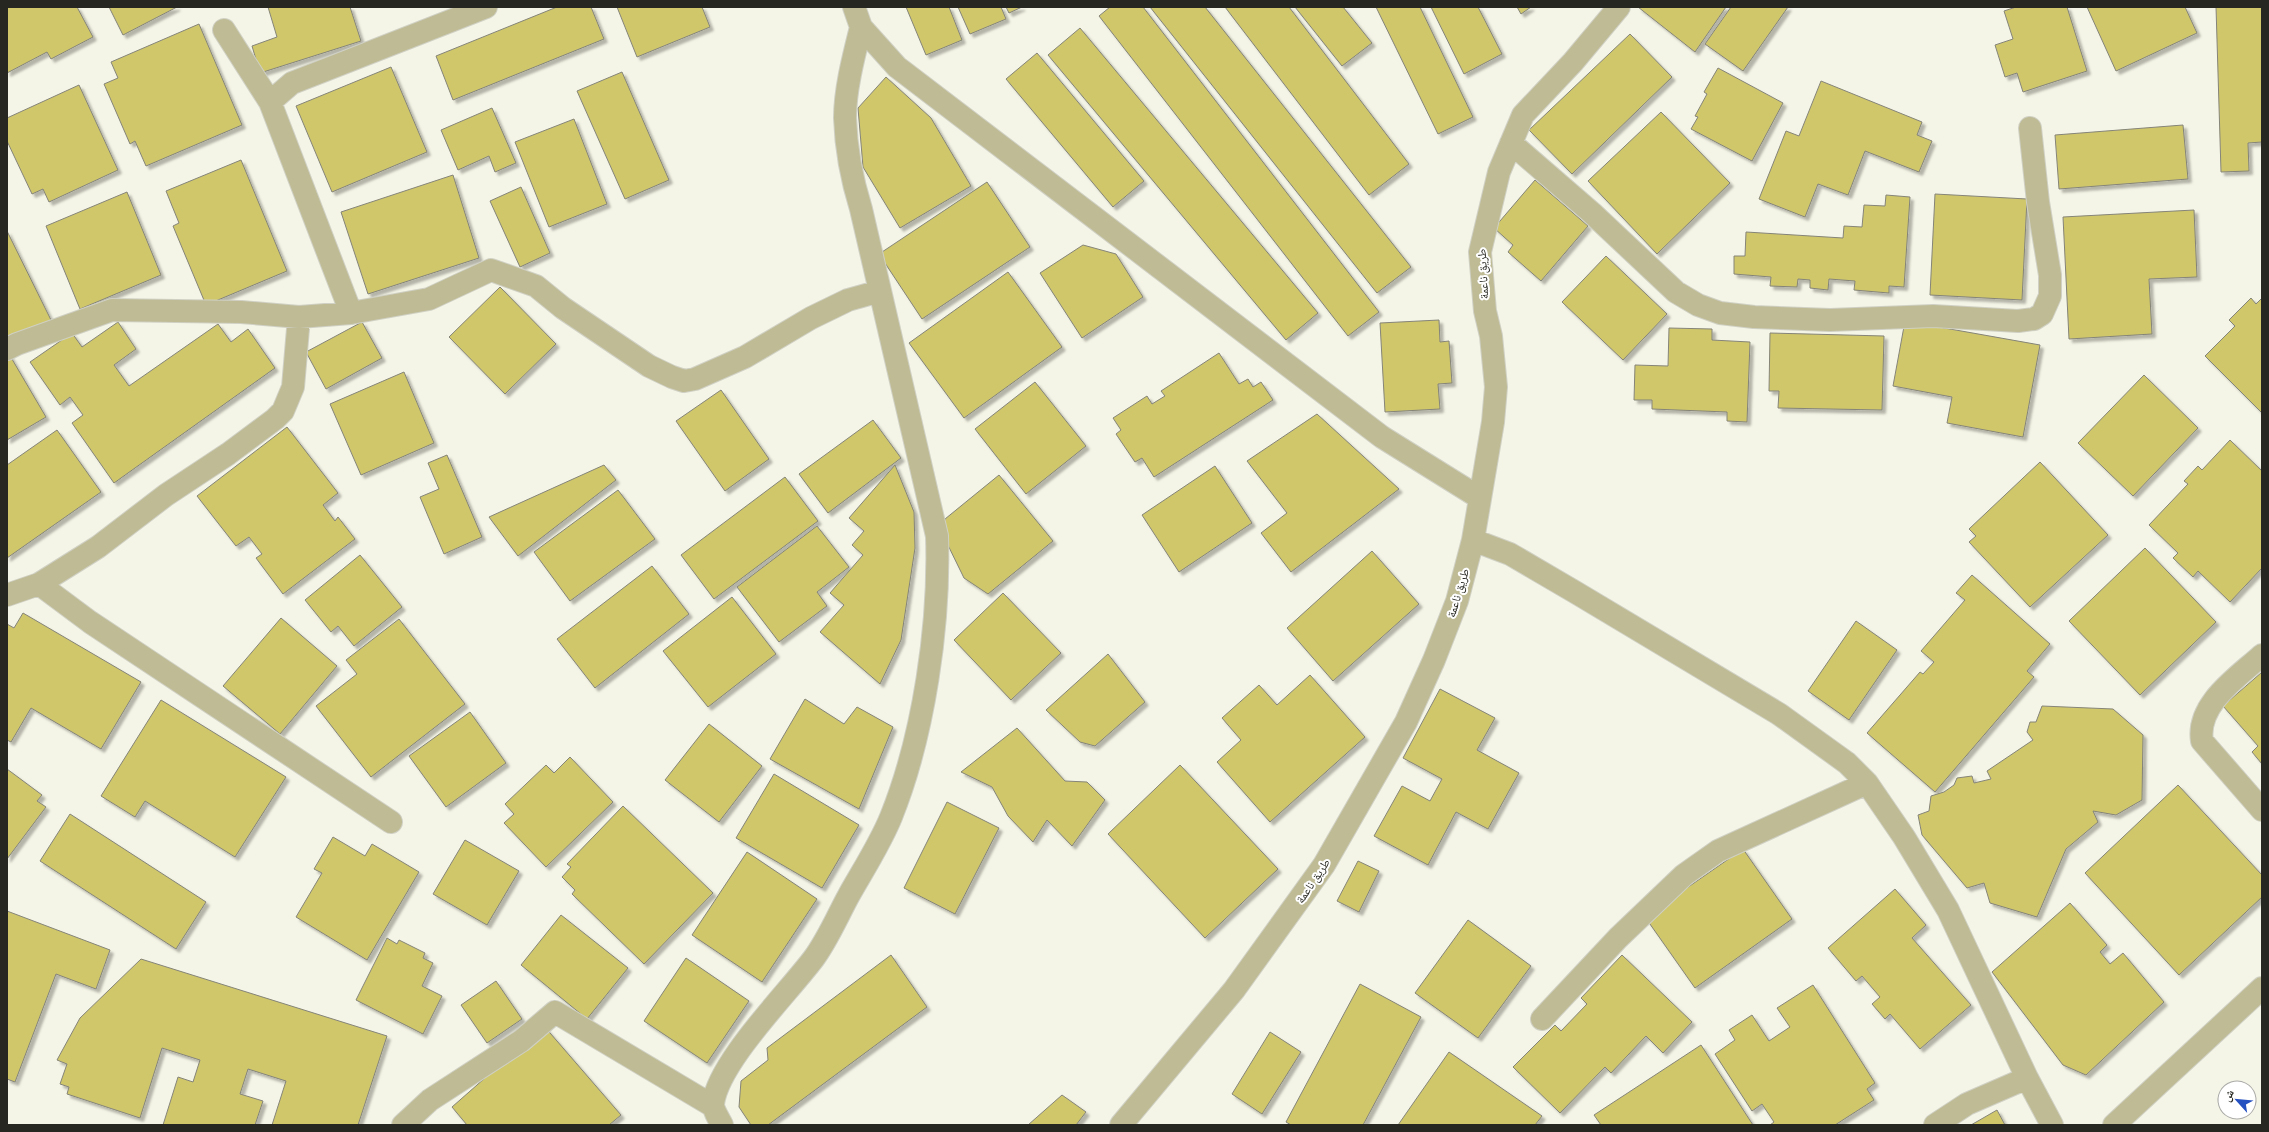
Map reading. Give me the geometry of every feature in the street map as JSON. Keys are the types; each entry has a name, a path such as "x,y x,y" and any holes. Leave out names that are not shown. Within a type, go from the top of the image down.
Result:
{"street":[{"path":"270,102 292,83 486,7"},
{"path":"854,7 861,27 897,67 1280,361 1382,437 1480,498"},
{"name":"طريق ناعمة","path":"1121,1125 1234,990 1324,865 1406,722 1434,660 1457,601 1473,540 1489,452 1496,387 1491,336 1485,311 1480,252 1499,172 1523,115 1573,62 1619,7"},
{"path":"403,1125 430,1100 521,1041 555,1012 717,1115 719,1080 760,1024 815,957 890,819 904,782 918,726 926,683 938,577 937,536 880,291 852,179 845,118 854,57 861,27"},
{"path":"224,30 270,102 351,313"},
{"path":"1511,143 1592,213 1676,292 1698,305 1720,313 1754,317 1830,320 1933,316 2018,321 2034,319 2042,314 2050,296 2050,275 2038,202 2030,128"},
{"path":"7,349 16,344 112,310 241,312 299,317 351,313 429,299 491,270 536,286 563,308 649,366 684,381 695,379 744,357 811,318 848,300 880,291"},
{"path":"7,595 39,584 98,547 166,495 228,454 276,419 283,411 293,388 299,317"},
{"path":"1473,540 1510,554 1779,714 1848,763 1867,783 1904,837 1948,910 2027,1078 2052,1125"},
{"path":"39,584 90,622 391,822"},
{"path":"2262,655 2211,704 2200,730 2202,741 2262,810"},
{"path":"1542,1019 1618,938 1684,875 1718,850 1867,783"},
{"path":"2114,1125 2262,988"},
{"path":"1935,1125 1967,1104 2027,1078"}],"building":[{"path":"7,7 77,7 93,37 51,59 47,52 7,73"},
{"path":"109,7 177,7 123,35"},
{"path":"268,7 350,7 361,41 260,73 252,46 277,37"},
{"path":"557,7 591,7 604,39 453,100 436,56"},
{"path":"617,7 702,7 710,27 637,57"},
{"path":"906,7 949,7 962,40 926,55"},
{"path":"958,7 1001,7 1006,19 970,34"},
{"path":"1006,7 1022,7 1009,13"},
{"path":"1110,7 1143,7 1379,312 1348,336 1099,16"},
{"path":"1150,7 1205,7 1411,267 1377,293"},
{"path":"1225,7 1289,7 1409,164 1369,195"},
{"path":"1295,7 1343,7 1372,43 1342,66"},
{"path":"1376,7 1420,7 1473,117 1438,134"},
{"path":"1431,7 1478,7 1502,54 1464,74"},
{"path":"1517,7 1531,7 1521,14"},
{"path":"1638,7 1726,7 1695,52"},
{"path":"1731,7 1788,7 1743,71 1705,44"},
{"path":"2016,7 2067,7 2087,71 2023,92 2017,73 2005,77 1995,45 2013,39 2004,11"},
{"path":"2087,7 2185,7 2197,33 2116,71"},
{"path":"2216,7 2262,7 2262,142 2248,143 2249,171 2221,172"},
{"path":"199,24 242,125 146,166 135,141 130,144 104,84 118,78 111,62"},
{"path":"1080,28 1318,313 1286,340 1048,55"},
{"path":"1630,34 1672,77 1572,174 1529,130"},
{"path":"1037,53 1144,181 1113,207 1006,79"},
{"path":"391,67 427,152 332,192 296,106"},
{"path":"1718,68 1783,103 1752,161 1691,129 1698,117 1695,116 1707,94 1704,92"},
{"path":"622,72 669,180 625,199 577,91"},
{"path":"886,77 931,118 971,186 900,228 863,167 858,108"},
{"path":"1821,81 1922,122 1917,135 1932,141 1919,172 1865,151 1848,195 1818,184 1805,217 1759,199 1786,131 1799,136"},
{"path":"79,85 118,170 49,202 43,189 32,194 7,141 7,118"},
{"path":"492,108 516,163 495,172 489,156 458,170 441,130"},
{"path":"1661,112 1730,183 1657,254 1588,181"},
{"path":"574,119 607,204 549,227 515,142"},
{"path":"2183,125 2188,179 2059,189 2055,135"},
{"path":"241,160 287,271 206,305 173,226 179,223 166,191"},
{"path":"453,175 479,258 368,294 341,212"},
{"path":"1535,180 1588,226 1541,281 1508,252 1513,245 1494,228"},
{"path":"987,182 1030,247 922,319 879,254"},
{"path":"521,187 550,253 520,267 490,201"},
{"path":"127,192 161,275 80,309 46,226"},
{"path":"1935,194 2027,199 2022,300 1930,295"},
{"path":"1886,195 1910,197 1904,287 1889,286 1889,293 1854,290 1855,281 1829,279 1828,290 1810,288 1810,280 1798,279 1797,287 1770,286 1771,277 1734,274 1734,256 1745,256 1746,232 1843,238 1844,226 1862,227 1864,205 1885,206"},
{"path":"2194,210 2197,277 2149,279 2152,334 2069,339 2063,217"},
{"path":"7,231 51,320 7,342"},
{"path":"1083,245 1116,254 1143,297 1082,338 1040,273"},
{"path":"1606,256 1667,314 1623,360 1562,302"},
{"path":"1008,272 1062,347 964,418 909,343"},
{"path":"500,287 556,344 505,394 449,337"},
{"path":"2251,298 2256,304 2262,298 2262,413 2205,356 2235,326 2229,320"},
{"path":"1439,320 1440,342 1449,341 1452,383 1438,384 1440,409 1385,412 1380,323"},
{"path":"1905,321 2040,345 2023,437 1947,423 1952,397 1893,386"},
{"path":"118,322 136,349 114,365 129,386 218,324 231,342 248,329 275,368 114,483 72,423 83,415 70,397 60,405 30,362 72,333 82,347"},
{"path":"362,322 382,358 326,389 306,352"},
{"path":"1669,328 1712,329 1712,340 1750,342 1747,422 1727,421 1727,412 1652,409 1652,400 1634,400 1635,365 1668,366"},
{"path":"1770,333 1884,336 1882,410 1778,408 1779,391 1769,391"},
{"path":"1219,353 1239,384 1248,379 1253,387 1261,382 1273,400 1154,477 1142,458 1135,462 1116,434 1121,430 1113,418 1147,396 1152,404 1165,396 1161,391"},
{"path":"9,354 46,417 7,440 7,355"},
{"path":"404,372 434,443 361,475 330,404"},
{"path":"2144,375 2198,428 2133,496 2078,443"},
{"path":"1035,382 1086,446 1026,494 975,429"},
{"path":"721,390 769,459 725,491 676,421"},
{"path":"1317,414 1399,489 1291,572 1261,533 1287,513 1247,461"},
{"path":"873,420 901,458 828,513 799,474"},
{"path":"287,427 338,493 323,505 335,521 338,517 355,539 283,594 256,558 262,554 249,537 236,546 197,496"},
{"path":"57,430 101,492 7,558 7,465"},
{"path":"2230,440 2262,471 2262,568 2230,602 2198,571 2193,577 2173,558 2178,553 2149,525 2188,484 2184,481 2198,466 2202,470"},
{"path":"447,455 482,537 444,554 420,497 439,489 428,463"},
{"path":"2040,462 2108,535 2030,607 1969,542 1976,536 1969,529"},
{"path":"604,465 616,480 518,556 489,517"},
{"path":"895,465 914,512 915,548 901,640 880,684 820,632 844,605 830,593 863,555 852,545 864,531 849,518"},
{"path":"1215,466 1252,523 1179,572 1142,515"},
{"path":"999,475 1053,541 988,594 964,578 942,533 945,519"},
{"path":"785,477 818,521 714,599 681,555"},
{"path":"618,490 655,539 570,601 534,552"},
{"path":"817,526 849,567 817,592 827,606 779,642 737,587"},
{"path":"2145,548 2216,622 2140,695 2069,621"},
{"path":"1372,551 1419,604 1333,681 1287,628"},
{"path":"360,555 402,607 354,646 338,626 331,632 305,600"},
{"path":"652,566 689,614 595,688 557,639"},
{"path":"1972,575 2050,644 2027,671 2034,677 1935,792 1867,733 1920,672 1923,674 1934,662 1921,651 1965,600 1956,593"},
{"path":"1003,593 1061,653 1011,700 954,640"},
{"path":"732,597 776,654 708,707 663,651"},
{"path":"23,613 141,682 101,749 31,708 11,742 7,740 7,624 14,628"},
{"path":"281,618 337,666 280,734 223,686"},
{"path":"399,619 465,704 371,777 316,706 357,674 346,660"},
{"path":"1856,621 1897,650 1849,720 1808,691"},
{"path":"1108,654 1145,702 1095,746 1080,742 1046,710"},
{"path":"2262,672 2262,764 2252,752 2258,746 2223,706"},
{"path":"1310,675 1365,737 1270,822 1217,762 1241,740 1222,718 1259,685 1277,705"},
{"path":"1440,689 1495,718 1477,750 1519,773 1488,829 1456,812 1428,865 1374,836 1402,786 1430,801 1442,779 1403,758"},
{"path":"805,699 844,724 857,707 893,727 859,809 770,759"},
{"path":"161,700 286,777 235,857 145,801 135,817 101,796"},
{"path":"2042,706 2113,709 2143,735 2142,800 2116,815 2093,811 2098,822 2066,849 2037,917 1990,903 1984,883 1967,888 1922,835 1918,815 1929,811 1931,796 1944,792 1954,785 1957,778 1972,776 1974,783 1991,779 1987,771 2033,740 2027,732 2030,722 2036,722"},
{"path":"470,712 506,763 446,807 409,756"},
{"path":"709,724 762,766 719,822 665,780"},
{"path":"1017,728 1065,781 1087,782 1105,800 1072,846 1047,820 1033,842 1008,816 992,787 961,772"},
{"path":"570,757 613,802 546,867 504,823 514,814 505,804 546,765 554,773"},
{"path":"1180,765 1278,869 1205,938 1108,834"},
{"path":"7,769 42,795 37,801 46,807 7,859"},
{"path":"774,774 859,825 822,888 736,838"},
{"path":"2178,785 2262,875 2262,897 2179,975 2085,873"},
{"path":"947,802 999,828 955,914 904,888"},
{"path":"623,806 713,893 644,964 572,894 575,890 562,877 571,867 567,864"},
{"path":"70,814 206,902 176,949 40,861"},
{"path":"333,837 365,856 372,844 419,872 367,960 296,917 322,873 314,869"},
{"path":"465,840 519,871 487,925 433,894"},
{"path":"1743,849 1792,919 1695,988 1645,917"},
{"path":"747,852 817,899 762,982 692,935"},
{"path":"1358,861 1379,871 1359,912 1337,901"},
{"path":"1895,889 1926,925 1912,938 1971,1005 1920,1049 1890,1014 1885,1019 1872,1004 1880,997 1862,976 1856,981 1828,948"},
{"path":"2070,903 2107,945 2100,952 2110,964 2123,953 2164,1002 2086,1075 2063,1065 1992,972"},
{"path":"7,911 110,950 96,989 56,974 15,1082 7,1079"},
{"path":"561,915 628,968 587,1019 521,965"},
{"path":"1468,920 1531,966 1478,1038 1415,993"},
{"path":"387,938 397,944 399,940 425,953 423,958 433,963 422,986 442,996 423,1034 356,1000"},
{"path":"891,955 927,1007 768,1125 751,1125 739,1107 741,1081 768,1060 767,1048"},
{"path":"1622,955 1692,1022 1663,1053 1646,1036 1611,1073 1605,1067 1560,1113 1513,1067 1555,1025 1561,1031 1587,1004 1581,998"},
{"path":"686,958 749,1001 707,1063 644,1021"},
{"path":"141,959 387,1036 358,1125 272,1125 286,1081 248,1069 240,1094 263,1101 255,1125 163,1125 178,1077 193,1082 200,1060 162,1048 140,1118 67,1094 69,1087 60,1084 67,1064 57,1060 80,1018"},
{"path":"496,981 522,1019 487,1043 461,1005"},
{"path":"1360,984 1421,1017 1363,1125 1291,1125 1286,1122"},
{"path":"1813,985 1875,1083 1867,1089 1874,1100 1835,1125 1770,1125 1774,1122 1762,1104 1752,1111 1715,1054 1735,1040 1729,1030 1752,1015 1769,1041 1790,1027 1777,1008"},
{"path":"544,1026 621,1115 609,1125 467,1125 452,1107"},
{"path":"1270,1032 1301,1052 1262,1114 1232,1094"},
{"path":"1701,1045 1753,1125 1601,1125 1594,1115"},
{"path":"1449,1052 1542,1116 1535,1125 1398,1125"},
{"path":"1062,1095 1086,1112 1076,1125 1028,1125"},
{"path":"1997,1110 2005,1125 1971,1125"}]}
